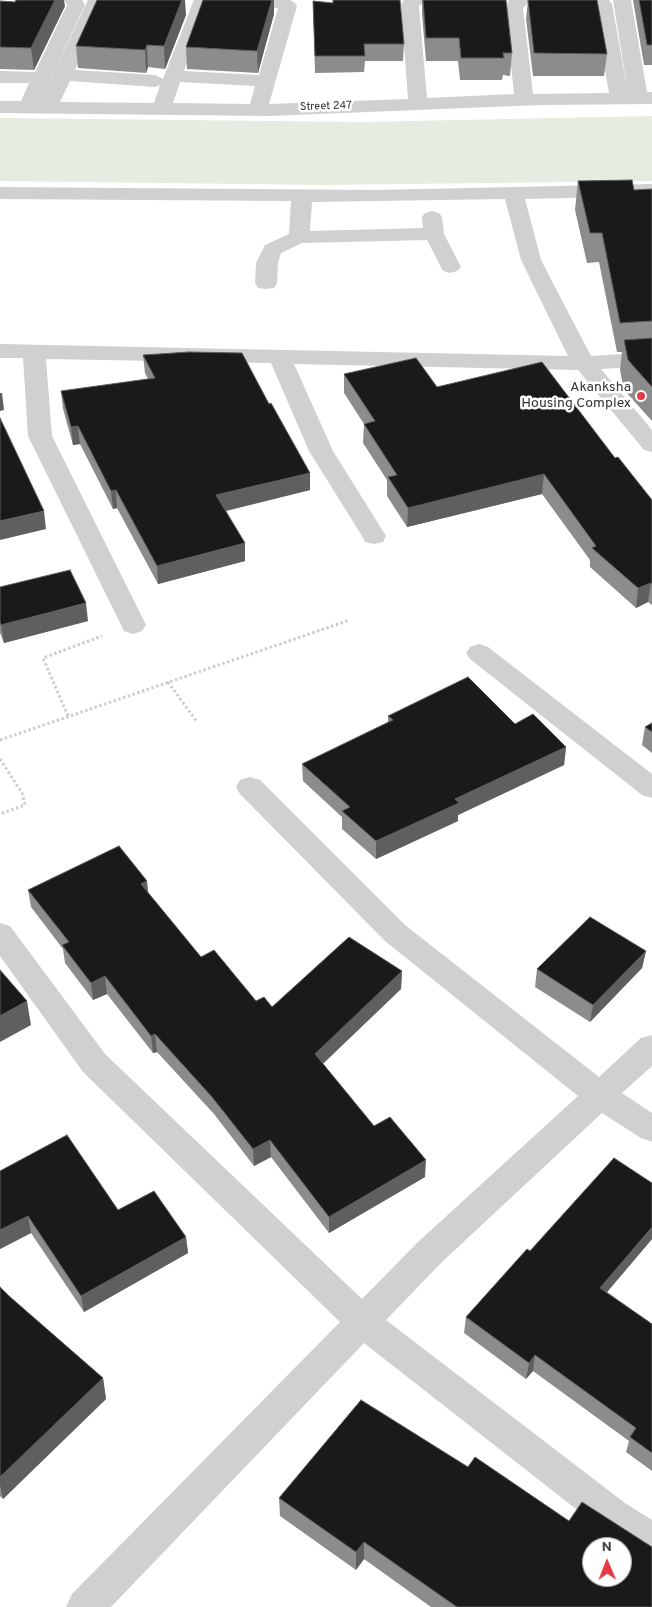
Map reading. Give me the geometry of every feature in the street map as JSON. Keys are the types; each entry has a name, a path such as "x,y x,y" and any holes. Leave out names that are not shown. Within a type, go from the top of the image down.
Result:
{"street":[{"path":"27,108 39,78 76,5 73,0"},
{"path":"48,108 98,0"},
{"path":"153,109 188,5 186,0"},
{"path":"164,78 200,4 212,0"},
{"path":"240,0 278,1 288,6 258,109"},
{"path":"417,0 410,4 418,103"},
{"path":"500,0 525,90"},
{"path":"522,0 517,1 514,8 525,90"},
{"path":"597,0 603,4 610,86"},
{"path":"622,0 643,75 645,98"},
{"path":"63,76 266,81"},
{"path":"0,77 39,78"},
{"path":"94,109 106,78"},
{"name":"Street 247","path":"0,107 258,109 418,103 525,90 610,86 645,98"},
{"path":"0,193 302,196 652,190"},
{"path":"513,193 531,260 584,363 652,445"},
{"path":"299,237 302,196"},
{"path":"266,282 267,264 272,250 299,237 433,226 450,267"},
{"path":"0,351 584,363 652,359"},
{"path":"34,351 40,436 133,624"},
{"path":"280,358 321,451 374,536"},
{"path":"479,653 652,788"},
{"path":"250,787 395,933 600,1095 652,1129"},
{"path":"0,934 94,1063 362,1321 612,1515 652,1540"},
{"path":"85,1607 430,1252 652,1047"}],"path":[{"path":"0,740 350,620"},
{"path":"68,716 43,658 133,624"},
{"path":"168,682 197,722"},
{"path":"0,759 22,793 25,804 0,814"}],"shaded area":[{"path":"652,116 652,181 323,185 0,181 0,118 363,122"}],"building":[{"path":"16,0 55,0 31,48 0,47 0,1 15,2"},
{"path":"97,0 182,0 164,46 147,45 145,50 76,46"},
{"path":"203,0 272,0 257,51 186,47"},
{"path":"333,0 400,0 404,44 364,44 365,56 315,56 313,1 333,3"},
{"path":"423,0 506,0 512,53 503,53 504,58 461,58 459,38 426,38"},
{"path":"528,0 597,0 607,54 534,53"},
{"path":"639,0 652,0 652,45 647,45"},
{"path":"632,180 634,190 652,189 652,321 620,323 602,233 590,233 578,181"},
{"path":"652,338 652,387 628,360 624,340"},
{"path":"189,352 242,353 269,404 271,403 310,473 216,495 245,543 157,566 116,490 111,491 78,426 71,427 61,391 155,378 143,355"},
{"path":"416,358 437,387 542,362 615,458 618,457 652,500 652,584 638,588 592,548 596,546 544,474 408,508 388,477 397,475 364,424 375,421 344,374"},
{"path":"0,418 44,511 0,521"},
{"path":"70,570 86,603 1,625 0,587"},
{"path":"468,677 515,724 533,714 566,747 455,799 459,803 376,841 342,811 350,807 302,764 393,720 388,716"},
{"path":"652,723 652,732 645,727"},
{"path":"119,846 147,881 141,884 201,957 214,950 256,1001 264,997 272,1007 349,937 402,971 315,1054 374,1126 390,1117 426,1160 329,1217 270,1140 253,1149 212,1097 155,1034 151,1036 105,976 91,983 62,945 69,942 28,890"},
{"path":"590,917 646,951 593,1005 537,969"},
{"path":"0,970 27,1001 0,1016"},
{"path":"67,1135 118,1210 154,1191 186,1237 81,1296 28,1216 0,1230 0,1171"},
{"path":"614,1158 652,1183 652,1227 600,1288 652,1324 652,1453 630,1437 636,1428 535,1355 529,1363 466,1317 527,1249 530,1251"},
{"path":"0,1287 103,1378 0,1477"},
{"path":"361,1400 468,1467 475,1457 569,1521 582,1502 652,1547 652,1607 457,1607 364,1542 356,1552 279,1498"}],"place":[{"name":"Akanksha Housing Complex","path":"641,396"}]}
